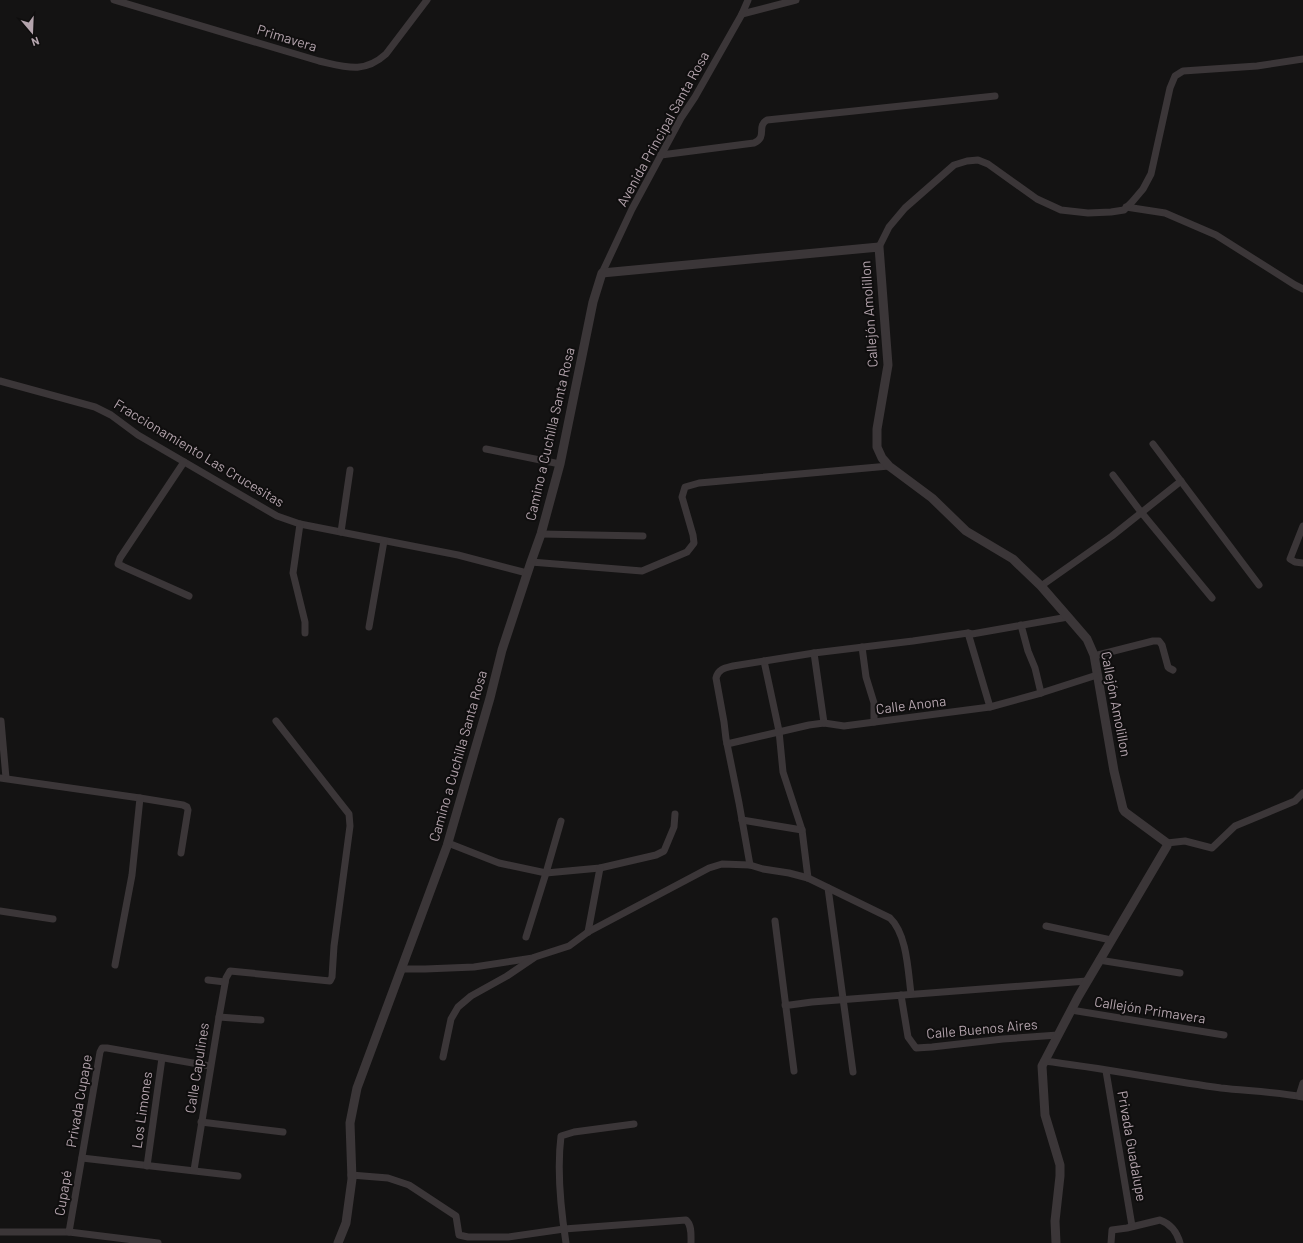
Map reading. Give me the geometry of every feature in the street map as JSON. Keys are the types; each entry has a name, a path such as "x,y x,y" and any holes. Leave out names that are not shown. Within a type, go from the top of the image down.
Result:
{"street":[{"name":"Primavera","path":"114,0 319,62 348,68 369,66 386,54 427,0"},
{"name":"Avenida Principal Santa Rosa","path":"602,272 632,209 681,118 695,97 742,14 748,0"},
{"path":"742,14 796,0"},
{"path":"879,247 889,227 905,208 954,165 967,161 978,160 988,164 1037,199 1061,210 1088,213 1124,210 1143,189 1151,174 1170,88 1175,76 1182,71 1257,66 1303,59"},
{"path":"661,155 754,143 759,141 762,136 762,125 763,122 767,120 994,96"},
{"path":"1126,207 1165,213 1210,233 1303,289"},
{"name":"Callejón Amolillon","path":"602,272 879,247 888,365 877,429 877,447 882,458 889,466 932,498 966,531 1013,560 1041,586 1086,639 1094,656 1123,809 1167,843"},
{"name":"Camino a Cuchilla Santa Rosa","path":"338,1243 346,1223 351,1175 350,1123 356,1088 448,843 490,698 502,650 541,534 560,464 593,302 602,272"},
{"name":"Fraccionamiento Las Crucesitas","path":"0,381 95,408 110,415 138,435 277,516 300,524 458,555 527,573"},
{"path":"1153,444 1259,585"},
{"path":"486,449 560,464"},
{"path":"184,462 120,558 118,564 189,596"},
{"path":"531,562 642,571 687,552 694,543 682,497 685,487 699,483 889,466"},
{"path":"341,532 350,470"},
{"path":"1113,475 1141,512 1212,598"},
{"path":"1041,586 1112,536 1181,480"},
{"path":"300,524 293,573 306,622 305,633"},
{"path":"1303,526 1290,559 1295,562 1303,563"},
{"path":"541,534 643,536"},
{"path":"368,627 384,541"},
{"path":"750,865 716,678 717,673 722,669 814,653 925,640 968,633 972,634 1068,617"},
{"path":"1021,625 1028,651 1035,668 1041,693"},
{"path":"968,633 990,707"},
{"path":"1094,656 1153,641 1160,642 1168,667 1173,670"},
{"path":"862,647 866,677 874,703 874,722"},
{"path":"814,653 824,723"},
{"path":"764,661 779,731 783,772 802,830 808,878"},
{"name":"Calle Anona","path":"727,744 779,731 824,723 844,726 990,707 1097,675"},
{"path":"1,721 3,778 140,798 187,807 188,810 181,853"},
{"name":"Calle Capulines","path":"194,1170 225,982 230,971 330,981 332,977 334,946 350,826 349,814 276,721"},
{"path":"1056,1243 1054,1221 1060,1165 1045,1115 1041,1072 1044,1061 1087,980 1167,846 1167,843 1185,841 1212,848 1234,826 1296,801 1303,793"},
{"path":"115,965 132,875 140,798"},
{"path":"448,843 499,863 546,873 600,868 656,855 664,851 674,827 675,814"},
{"path":"742,820 802,830"},
{"path":"526,937 561,821"},
{"path":"401,968 425,970 474,967 535,957 569,946 588,932 709,868 722,864 750,865 808,878 890,918 900,930 911,994"},
{"path":"588,932 600,868"},
{"path":"828,888 853,1072"},
{"path":"0,911 53,918"},
{"path":"775,921 786,998 785,1005 794,1071"},
{"path":"1046,926 1111,940"},
{"path":"443,1057 451,1019 458,1007 471,996 507,976 535,957"},
{"path":"1099,960 1180,973"},
{"path":"208,980 225,982"},
{"path":"785,1005 1087,980"},
{"name":"Calle Buenos Aires","path":"901,995 908,1037 916,1048 932,1048 952,1044 1058,1035"},
{"name":"Callejón Primavera","path":"1071,1010 1224,1035"},
{"path":"219,1016 260,1020"},
{"name":"Privada Cupape","path":"82,1158 100,1052 102,1048 162,1058"},
{"path":"162,1058 210,1066"},
{"name":"Los Limones","path":"147,1166 162,1058"},
{"path":"1044,1061 1222,1088 1301,1096 1303,1083"},
{"name":"Privada Guadalupe","path":"1106,1071 1132,1226"},
{"path":"201,1122 283,1132"},
{"path":"566,1243 559,1155 561,1136 574,1132 634,1124"},
{"path":"82,1158 238,1176"},
{"name":"Cupapé","path":"69,1232 82,1158"},
{"path":"351,1175 388,1178 409,1185 456,1216 459,1234 468,1237 508,1237 564,1229 686,1220 689,1222 692,1243"},
{"path":"1111,1243 1112,1230 1160,1220 1172,1226 1180,1243"},
{"path":"0,1232 69,1232 158,1243"}]}
